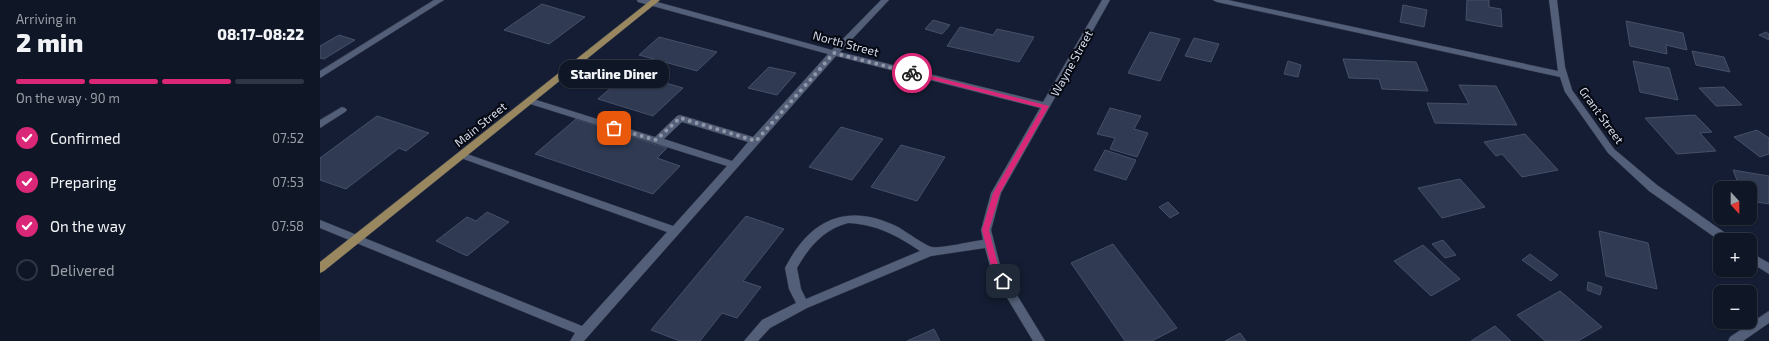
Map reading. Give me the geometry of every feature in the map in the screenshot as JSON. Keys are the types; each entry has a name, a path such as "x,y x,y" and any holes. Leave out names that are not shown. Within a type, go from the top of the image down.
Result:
{"main road":[{"name":"Main Street","path":"320,268 654,1"}],"street":[{"path":"320,75 440,0"},
{"name":"North Street","path":"641,0 654,1 834,53 1046,106"},
{"path":"576,341 834,53 885,0"},
{"name":"Wayne Street","path":"1039,341 996,270 986,230 996,193 1106,0"},
{"path":"1217,0 1563,74"},
{"name":"Grant Street","path":"1553,0 1563,74 1568,90 1611,151 1653,188 1717,233"},
{"path":"530,100 734,165"},
{"path":"320,125 342,110"},
{"path":"656,140 680,118 756,141"},
{"path":"461,156 676,231"},
{"path":"803,305 795,289 792,268 806,244 825,229 848,219 873,222 908,237 930,252"},
{"path":"320,224 585,332"},
{"path":"750,341 766,324 803,305 930,252 989,243"},
{"path":"1757,261 1769,269"},
{"path":"1734,341 1769,316"}],"building":[{"path":"1467,0 1489,0 1489,7 1501,9 1502,27 1466,20"},
{"path":"542,4 585,17 549,44 504,30"},
{"path":"1403,5 1427,10 1424,27 1400,22"},
{"path":"933,20 950,25 942,34 925,29"},
{"path":"1626,21 1683,33 1687,50 1666,45 1667,54 1630,46"},
{"path":"960,27 993,35 997,29 1034,37 1019,62 947,46"},
{"path":"1150,32 1180,39 1160,81 1128,73"},
{"path":"1766,32 1769,34 1769,40 1759,35"},
{"path":"339,35 355,40 324,59 320,58 320,46"},
{"path":"659,37 717,52 697,71 639,55"},
{"path":"1194,38 1219,44 1211,62 1185,56"},
{"path":"1692,51 1724,57 1730,72 1696,65"},
{"path":"1343,59 1416,62 1428,91 1382,89 1379,79 1349,78"},
{"path":"1288,61 1301,65 1298,77 1284,74"},
{"path":"1633,61 1669,68 1678,100 1640,92"},
{"path":"769,67 796,73 777,95 748,88"},
{"path":"629,72 683,88 653,116 598,99"},
{"path":"1459,85 1496,86 1517,125 1435,123 1427,103 1469,104"},
{"path":"1724,87 1742,105 1716,106 1699,88"},
{"path":"1110,108 1141,116 1134,129 1148,133 1137,157 1110,149 1115,138 1097,134"},
{"path":"1695,115 1712,132 1700,133 1716,151 1677,154 1645,118"},
{"path":"377,116 429,133 406,151 399,148 346,189 320,180 320,158"},
{"path":"576,119 667,148 657,158 680,166 653,194 535,154"},
{"path":"841,127 883,139 852,180 809,167"},
{"path":"1757,130 1769,138 1769,154 1760,157 1734,137"},
{"path":"1525,134 1558,170 1522,177 1502,154 1496,156 1484,142"},
{"path":"901,145 945,157 917,201 871,187"},
{"path":"1105,150 1136,160 1126,180 1094,170"},
{"path":"1733,170 1769,176 1769,204 1757,202 1757,181 1737,181"},
{"path":"1460,179 1485,207 1442,218 1418,188"},
{"path":"1168,202 1179,213 1170,218 1159,207"},
{"path":"487,212 509,222 467,256 436,241 467,217 476,221"},
{"path":"746,216 784,229 743,281 761,287 737,318 722,313 700,341 680,341 651,330"},
{"path":"1599,231 1648,243 1657,289 1606,276"},
{"path":"1443,240 1456,255 1445,258 1432,244"},
{"path":"1113,244 1177,328 1152,341 1125,341 1071,263"},
{"path":"1423,245 1460,279 1431,296 1394,261"},
{"path":"1530,254 1558,275 1551,281 1522,260"},
{"path":"1588,282 1602,287 1600,295 1587,290"},
{"path":"1560,291 1602,327 1578,341 1545,341 1517,315"},
{"path":"1495,326 1511,341 1471,341"},
{"path":"934,329 940,341 907,341"},
{"path":"1240,333 1246,341 1225,341"}],"way so far":[{"path":"614,128 656,140 680,118 756,141 834,53 912,73"}],"place":[{"name":"Starline Diner","path":"614,128"}],"route":[{"path":"912,73 1046,106 996,193 986,230 996,270 1003,281"}]}
